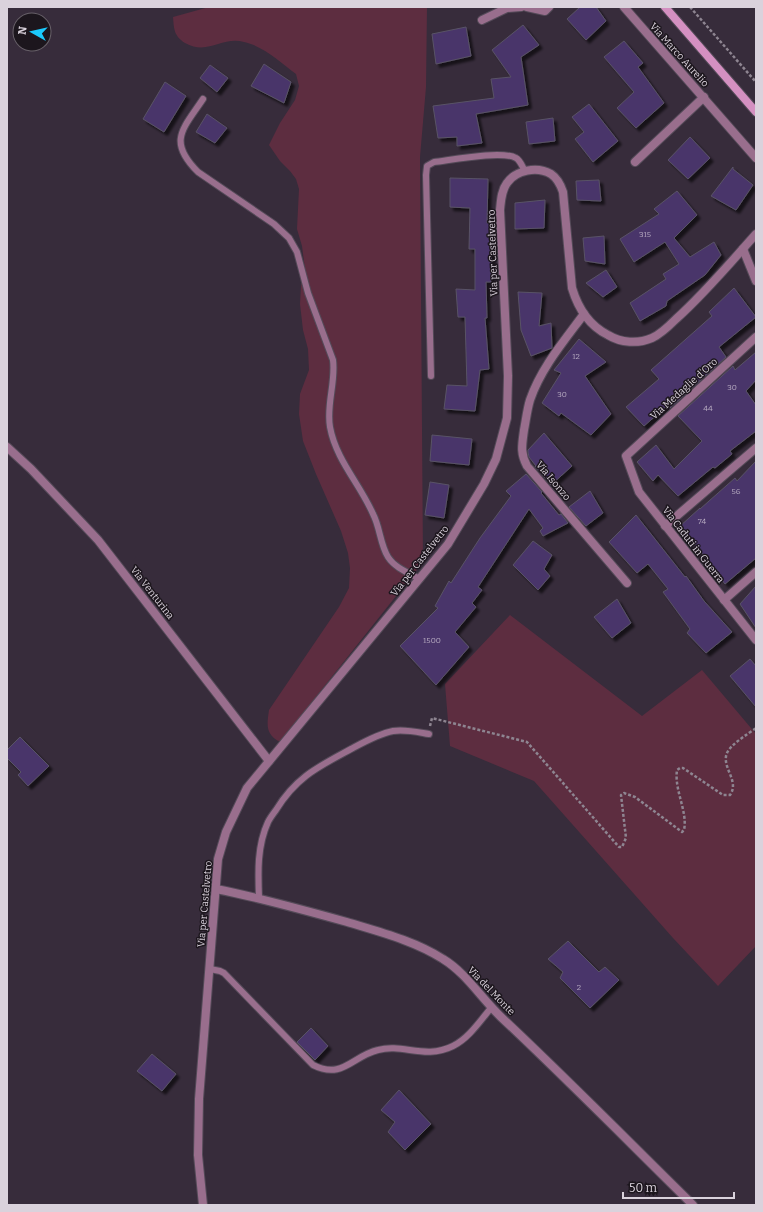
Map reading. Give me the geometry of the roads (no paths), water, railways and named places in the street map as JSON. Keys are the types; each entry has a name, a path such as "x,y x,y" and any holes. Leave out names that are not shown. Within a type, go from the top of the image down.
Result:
{"main road":[{"path":"665,7 756,112"}],"street":[{"path":"482,20 507,8 521,7"},
{"path":"527,7 545,11 549,7"},
{"name":"Via Marco Aurelio","path":"624,7 756,158"},
{"name":"Via Marco Aurelio","path":"635,162 704,97"},
{"path":"525,170 539,170 552,175 559,182 564,192 572,288 576,302 598,330 612,338 626,342 640,342 653,338 666,329 692,305 756,234"},
{"name":"Via per Castelvetro","path":"203,1205 200,1186 198,1130 218,859 226,832 247,788 448,544 484,484 496,459 507,418 508,376 500,210 502,195 506,184 513,176 525,170"},
{"path":"743,249 756,281"},
{"name":"Via Isonzo","path":"584,314 556,351 531,399 527,411 521,449 522,458 527,466 627,583"},
{"name":"Via Medaglie d'Oro","path":"626,456 756,337"},
{"name":"Via Venturina","path":"7,447 31,469 98,540 268,761"},
{"path":"665,526 756,448"},
{"name":"Via Caduti in Guerra","path":"626,456 639,492 756,640"},
{"path":"724,600 756,572"},
{"name":"Via del Monte","path":"216,889 259,898 379,932 426,949 444,959 461,973 491,1008 551,1064 693,1205"}],"lane":[{"path":"203,99 182,132 180,142 182,151 189,163 198,172 274,224 293,244 297,252 308,293 333,360 334,370 330,407 330,425 337,452 373,513 380,530 383,547 388,557 396,566 420,579"},
{"path":"431,376 426,175 428,166 434,162 500,154 516,158 520,161 525,170"},
{"path":"259,898 258,867 262,842 268,822 284,797 298,781 317,767 369,739 392,731 407,730 429,734"},
{"path":"210,969 224,973 313,1065 319,1068 341,1069 358,1058 378,1050 390,1048 428,1052 442,1051 454,1046 466,1038 491,1008"}]}
